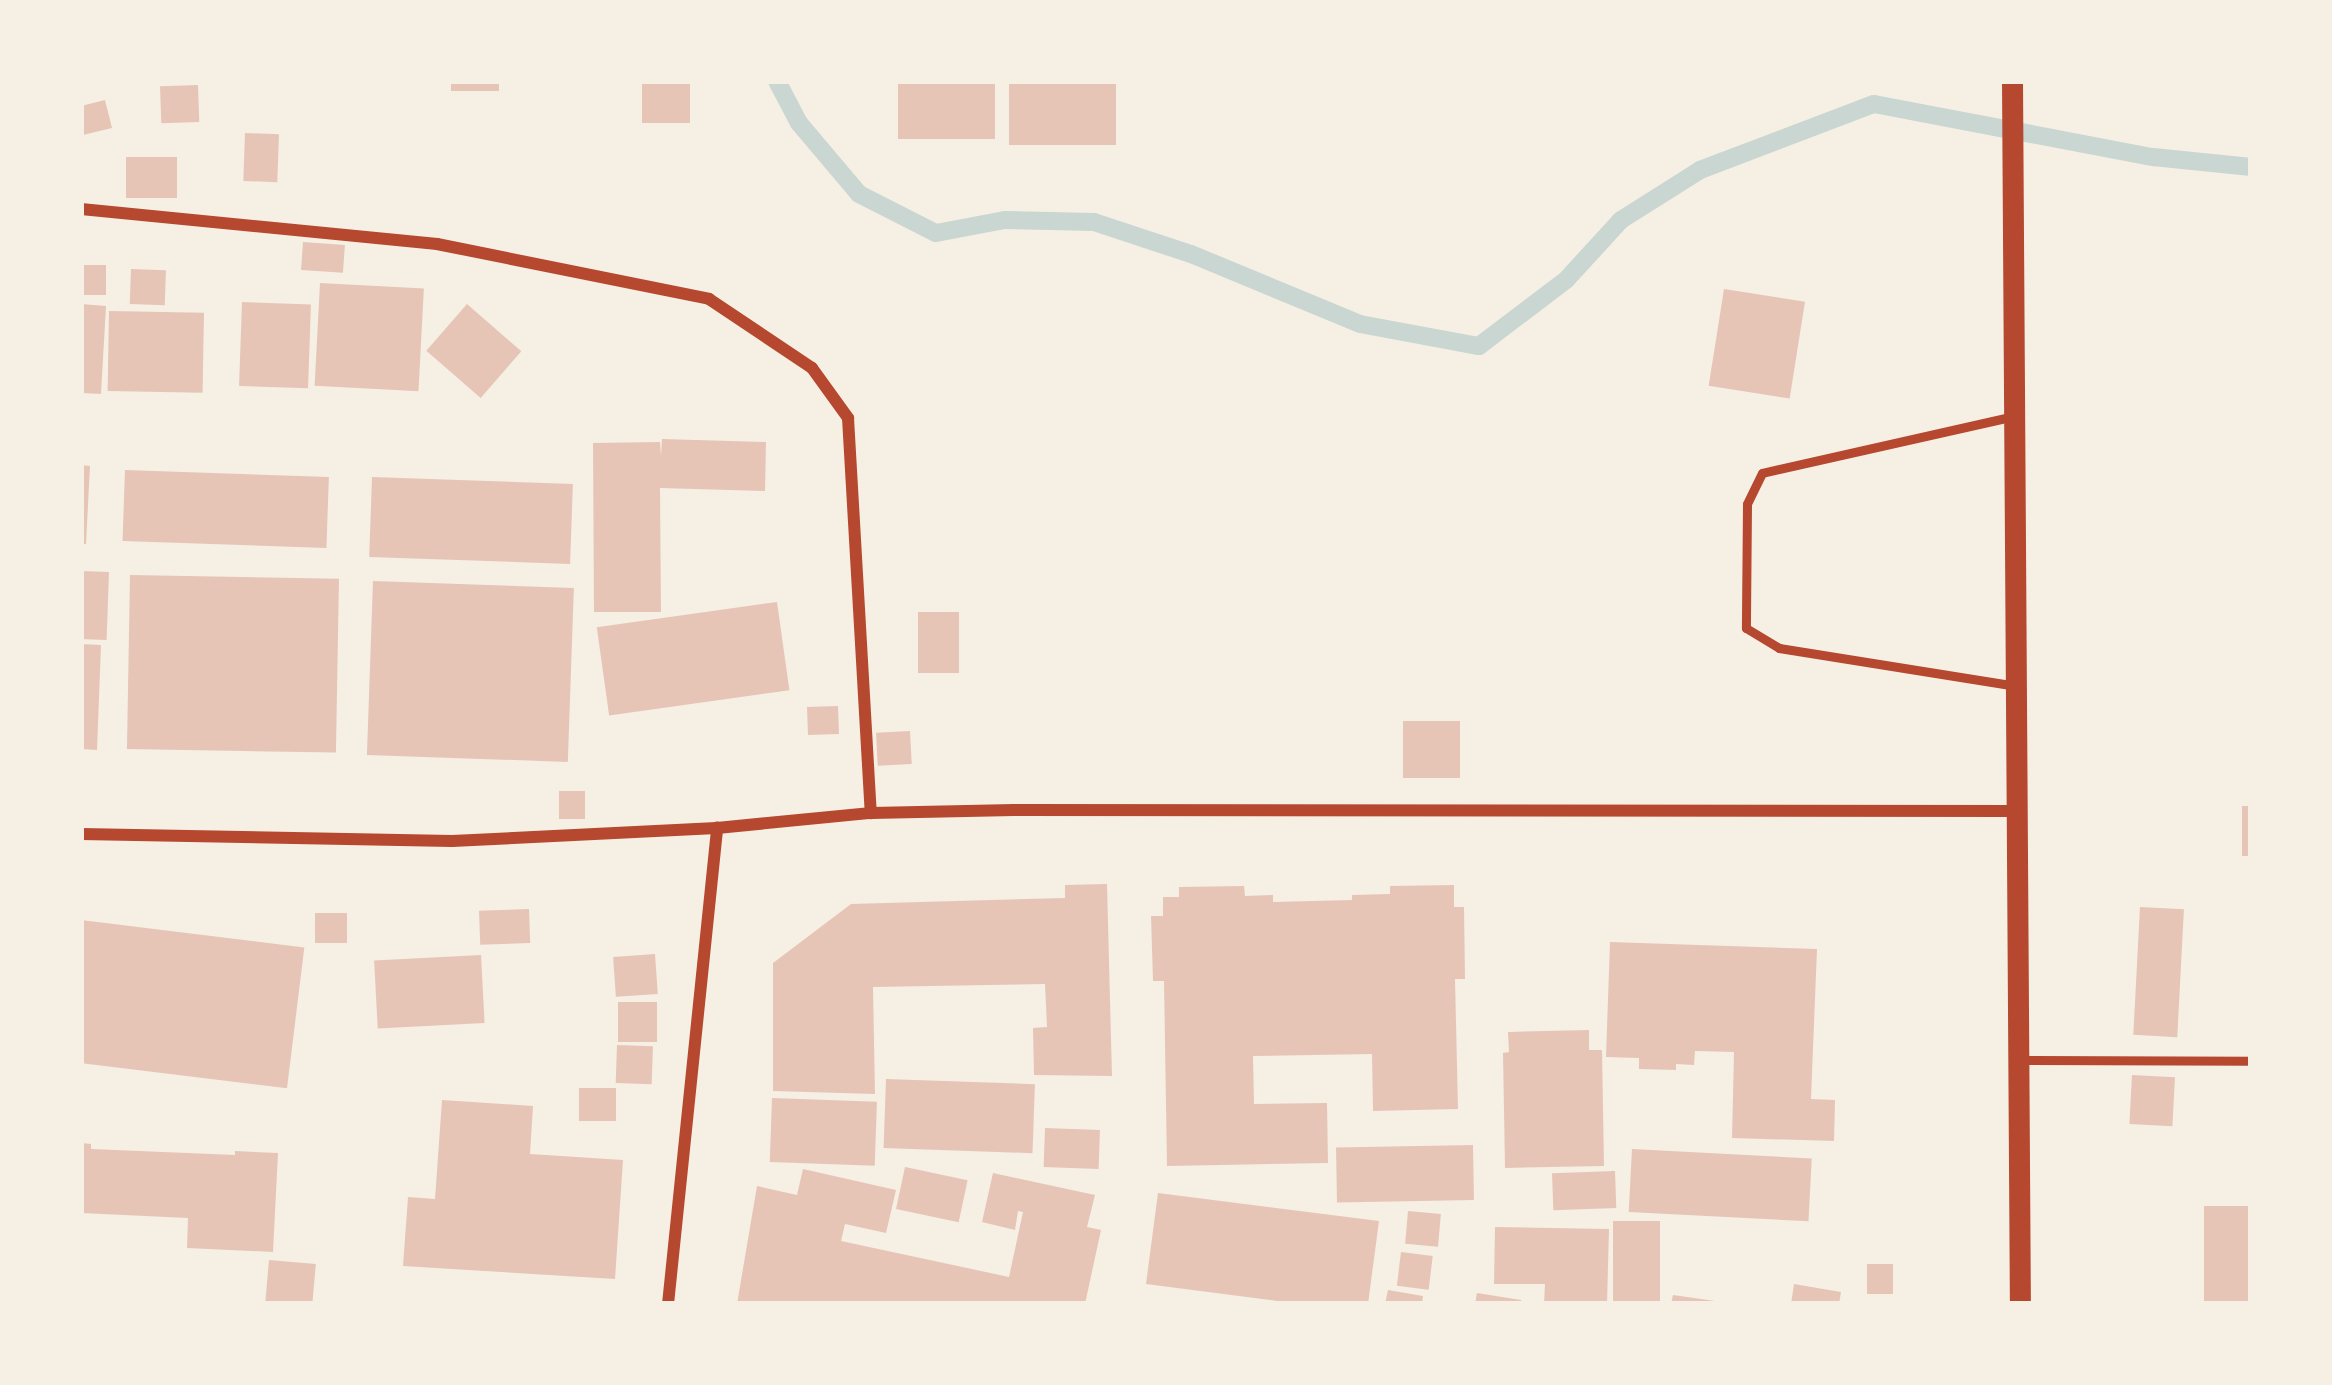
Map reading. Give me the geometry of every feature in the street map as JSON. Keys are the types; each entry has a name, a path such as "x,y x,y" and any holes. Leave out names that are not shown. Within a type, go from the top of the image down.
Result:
{"street":[{"path":"2012,81 2020,1304"},
{"path":"81,209 437,244 709,299 812,368 848,418 871,813"},
{"path":"81,834 452,841 717,828 871,813 2017,811"},
{"path":"668,1304 717,828"}],"lane":[{"path":"2013,417 1762,473 1747,504 1746,628 1779,648 2015,686"},
{"path":"2018,1060 2251,1060"}],"building":[{"path":"451,81 499,81 499,91 451,91"},
{"path":"642,81 690,81 690,123 642,123"},
{"path":"898,81 995,81 995,139 898,139"},
{"path":"1009,81 1116,81 1116,145 1009,145"},
{"path":"198,85 199,122 161,123 160,86"},
{"path":"105,100 112,128 83,135 81,106"},
{"path":"245,133 279,134 277,182 243,181"},
{"path":"126,157 177,157 177,198 126,198"},
{"path":"303,242 345,245 343,273 301,270"},
{"path":"81,265 106,265 106,295 81,295"},
{"path":"131,269 166,270 165,305 130,304"},
{"path":"320,283 424,288 418,391 315,386"},
{"path":"1724,289 1805,302 1790,399 1709,386"},
{"path":"242,302 311,304 308,388 239,386"},
{"path":"81,304 106,306 101,394 81,393"},
{"path":"467,304 521,351 481,398 426,351"},
{"path":"109,311 204,313 203,393 108,391"},
{"path":"662,439 766,442 765,491 660,488 661,612 594,612 593,443 660,442 661,456"},
{"path":"81,465 90,466 86,544 81,544"},
{"path":"125,470 329,477 326,548 123,541"},
{"path":"372,477 573,484 570,564 369,557"},
{"path":"81,571 109,572 107,640 81,639"},
{"path":"130,575 339,579 336,753 127,749"},
{"path":"373,581 574,588 568,762 367,755"},
{"path":"777,602 789,690 609,715 597,627"},
{"path":"918,612 959,612 959,673 918,673"},
{"path":"81,644 101,645 97,750 81,749"},
{"path":"838,706 839,734 808,735 807,707"},
{"path":"1403,721 1460,721 1460,778 1403,778"},
{"path":"910,731 912,764 878,766 876,733"},
{"path":"559,791 585,791 585,819 559,819"},
{"path":"2242,806 2251,806 2251,856 2242,856"},
{"path":"1107,884 1112,1076 1034,1075 1033,1028 1047,1027 1045,984 873,987 875,1094 773,1091 773,963 851,904 1065,898 1065,885"},
{"path":"1454,885 1454,907 1464,907 1465,979 1455,979 1458,1109 1373,1111 1372,1054 1253,1056 1254,1104 1327,1103 1328,1163 1167,1166 1164,981 1153,981 1151,916 1163,916 1163,897 1179,897 1179,887 1244,886 1245,896 1273,895 1273,902 1352,900 1352,895 1390,894 1390,886"},
{"path":"2140,907 2184,909 2177,1037 2133,1035"},
{"path":"529,909 530,943 480,945 479,911"},
{"path":"315,913 347,913 347,943 315,943"},
{"path":"81,920 304,947 287,1088 81,1063"},
{"path":"1610,942 1817,949 1811,1099 1835,1100 1834,1141 1732,1138 1734,1052 1695,1051 1694,1065 1676,1064 1676,1070 1639,1069 1639,1058 1606,1057"},
{"path":"655,954 658,994 616,997 613,957"},
{"path":"481,955 485,1023 378,1029 374,961"},
{"path":"618,1002 657,1002 657,1042 618,1042"},
{"path":"1589,1030 1589,1050 1602,1050 1604,1166 1505,1168 1503,1053 1509,1052 1508,1032"},
{"path":"617,1045 653,1046 652,1084 616,1083"},
{"path":"2132,1075 2175,1077 2172,1126 2129,1124"},
{"path":"886,1079 1035,1084 1033,1153 884,1148"},
{"path":"579,1088 616,1088 616,1121 579,1121"},
{"path":"772,1098 877,1102 875,1166 770,1162"},
{"path":"442,1100 533,1106 530,1154 623,1160 615,1279 403,1266 408,1197 435,1199"},
{"path":"1045,1128 1100,1130 1099,1169 1044,1167"},
{"path":"81,1143 91,1144 91,1149 278,1153 273,1252 187,1248 188,1218 81,1213"},
{"path":"1473,1145 1474,1200 1337,1202 1336,1147"},
{"path":"1632,1149 1812,1158 1808,1221 1629,1212"},
{"path":"905,1167 968,1180 959,1222 896,1209"},
{"path":"803,1169 896,1190 886,1233 845,1224 841,1241 1009,1277 1023,1212 1018,1211 1015,1230 982,1222 993,1173 1095,1195 1087,1227 1101,1230 1085,1304 737,1304 757,1186 797,1195"},
{"path":"1615,1171 1616,1208 1553,1210 1552,1173"},
{"path":"1158,1193 1379,1221 1368,1304 1300,1304 1146,1284"},
{"path":"2204,1206 2251,1206 2251,1304 2204,1304"},
{"path":"1408,1211 1441,1214 1438,1247 1405,1244"},
{"path":"1613,1221 1660,1221 1660,1304 1613,1304"},
{"path":"1495,1227 1609,1229 1607,1304 1544,1304 1545,1284 1494,1284"},
{"path":"1401,1252 1433,1256 1429,1290 1397,1286"},
{"path":"269,1260 316,1264 312,1304 265,1304"},
{"path":"1867,1264 1893,1264 1893,1294 1867,1294"},
{"path":"1794,1284 1841,1292 1839,1304 1791,1304"},
{"path":"1388,1290 1423,1296 1422,1304 1385,1304"},
{"path":"1477,1293 1521,1300 1521,1304 1475,1304"},
{"path":"1673,1295 1715,1301 1715,1304 1671,1304"}],"waterway":[{"path":"777,81 799,123 859,194 936,233 1005,220 1094,222 1191,254 1360,324 1479,346 1566,280 1621,220 1700,170 1874,104 2153,157 2251,167"}]}
